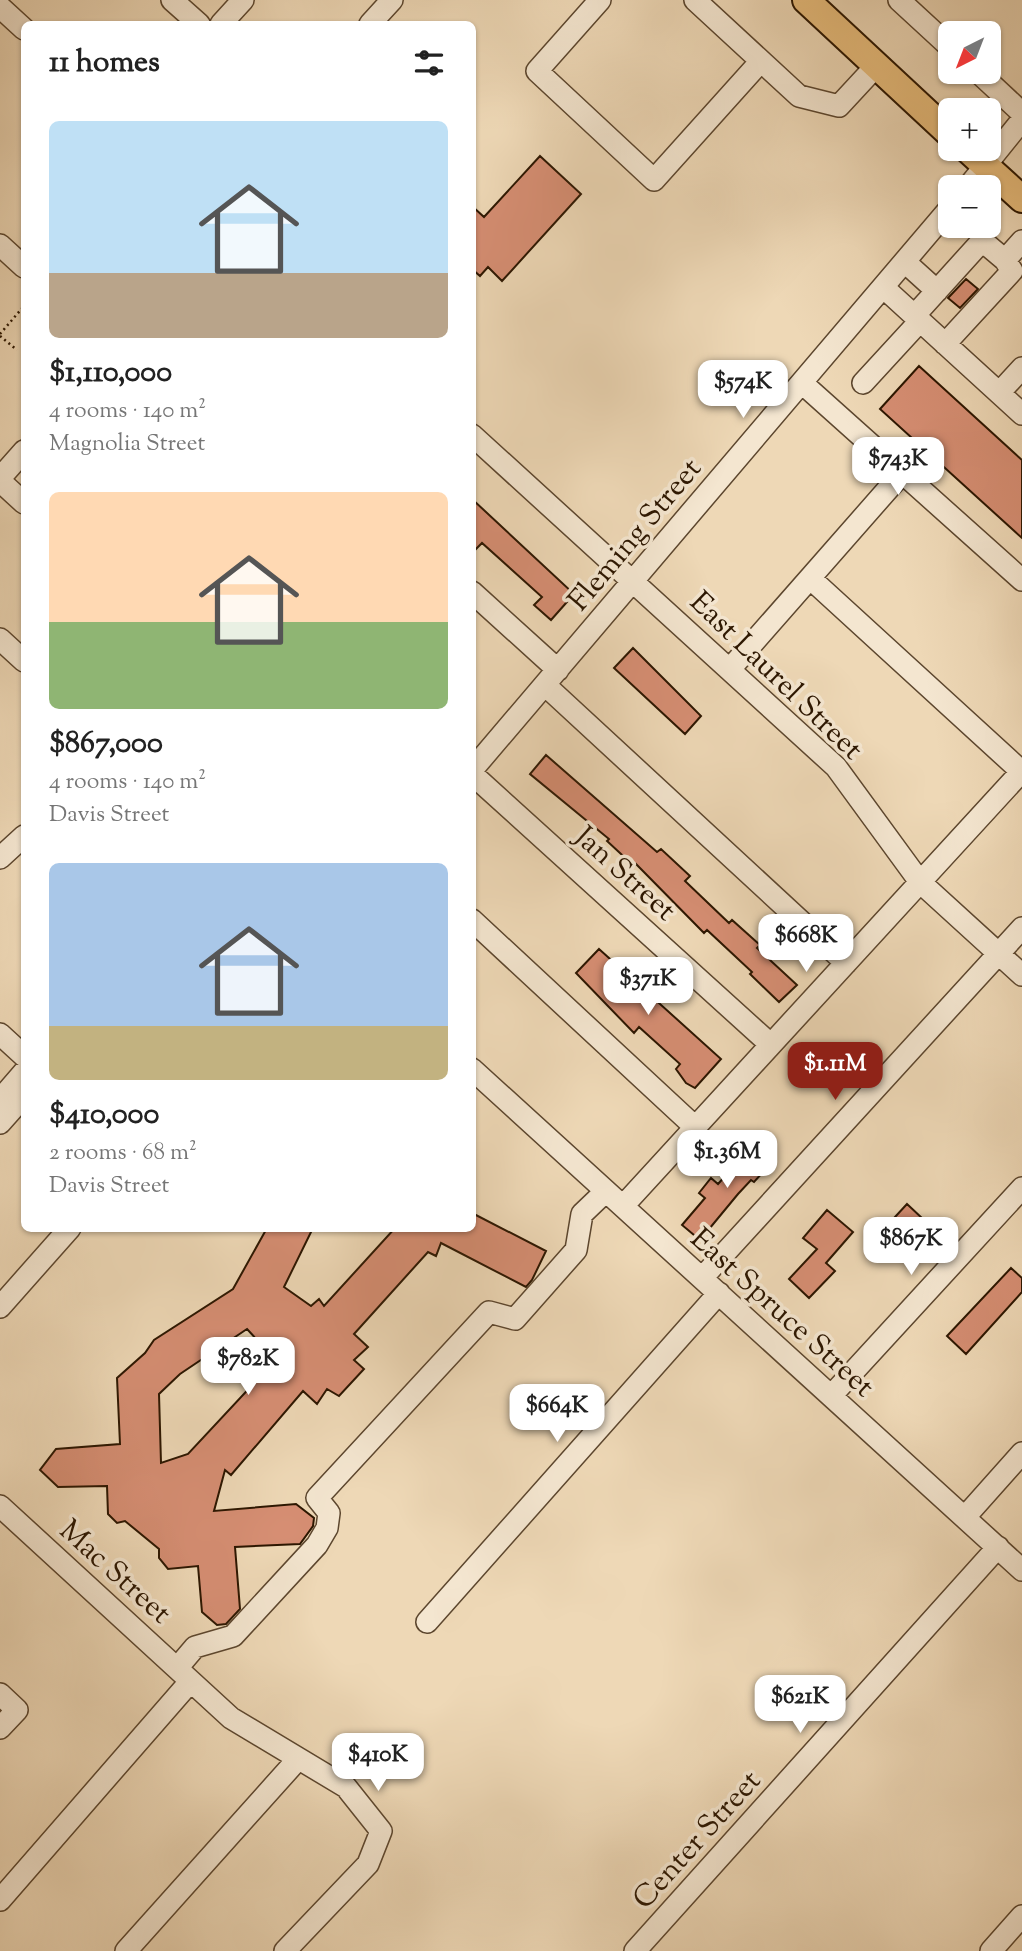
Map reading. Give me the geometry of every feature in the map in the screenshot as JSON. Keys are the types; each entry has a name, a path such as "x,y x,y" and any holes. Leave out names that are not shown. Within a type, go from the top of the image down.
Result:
{"main road":[{"path":"806,0 938,123"},
{"path":"979,161 1022,199"}],"street":[{"path":"172,0 196,21"},
{"path":"224,21 243,0"},
{"path":"373,21 392,0"},
{"path":"600,0 537,71 653,180 761,61"},
{"path":"695,0 799,96 838,106 877,65"},
{"path":"899,0 938,36"},
{"path":"0,7 21,26"},
{"path":"991,84 1022,113"},
{"path":"1001,137 1022,120"},
{"name":"Fleming Street","path":"476,764 938,222"},
{"path":"863,383 937,291 980,243 1016,250 1012,271 946,344"},
{"path":"0,245 21,264"},
{"path":"905,262 937,291"},
{"path":"883,287 1022,414"},
{"path":"999,393 1022,368"},
{"path":"802,383 1022,580"},
{"name":"East Laurel Street","path":"476,439 836,767 920,882 1022,975"},
{"path":"21,455 0,480 21,500"},
{"path":"730,669 903,472"},
{"path":"623,1206 1022,772 811,579"},
{"path":"476,596 552,677 846,963"},
{"path":"0,639 21,658"},
{"name":"Jan Street","path":"476,768 770,1045"},
{"path":"0,858 21,839"},
{"path":"476,924 695,1127"},
{"path":"702,1278 1022,928"},
{"path":"0,1034 21,1053"},
{"name":"East Spruce Street","path":"476,1073 1022,1570"},
{"path":"0,1100 21,1076"},
{"path":"0,1123 21,1099"},
{"path":"831,1396 1022,1188"},
{"path":"0,1900 184,1675 195,1647 233,1636 317,1545 327,1528 329,1513 317,1498 489,1312 515,1319 576,1250 582,1214 606,1191"},
{"path":"0,1307 66,1232"},
{"path":"427,1622 719,1293"},
{"path":"965,1517 1022,1453"},
{"name":"Mac Street","path":"0,1506 231,1718 346,1787 381,1831 368,1864 285,1951"},
{"name":"Center Street","path":"635,1951 998,1547"},
{"path":"0,1694 17,1710 0,1728"},
{"path":"126,1951 298,1759"},
{"path":"991,1951 1022,1916"}],"path":[{"path":"17,350 0,335 21,310"}],"building":[{"path":"540,156 581,194 502,281 488,267 480,276 476,272 476,210 484,217"},
{"path":"966,279 978,289 960,308 948,298"},
{"path":"919,366 1022,460 1022,538 880,409"},
{"path":"476,503 574,594 551,620 534,605 542,597 482,543 476,549"},
{"path":"633,648 701,716 685,734 614,668"},
{"path":"546,755 657,852 661,849 690,876 685,881 729,923 732,920 760,945 757,948 797,985 779,1002 750,974 752,972 707,930 704,933 636,864 634,866 607,841 609,839 530,774"},
{"path":"599,949 721,1059 695,1088 686,1083 676,1069 680,1064 639,1027 634,1033 576,973"},
{"path":"756,1142 775,1159 754,1182 751,1180 738,1194 700,1240 682,1225 705,1198 699,1193 711,1178 718,1184"},
{"path":"907,1204 939,1234 915,1260 891,1239 904,1225 895,1217"},
{"path":"827,1210 853,1232 826,1263 835,1271 809,1298 789,1279 817,1249 803,1238"},
{"path":"476,1215 546,1251 526,1287 441,1243 436,1256 428,1252 354,1334 368,1347 354,1360 364,1369 339,1396 327,1389 317,1404 303,1391 231,1475 225,1470 214,1511 296,1504 314,1518 313,1526 300,1544 235,1547 240,1609 226,1624 217,1625 202,1612 198,1566 168,1569 159,1558 159,1549 125,1521 117,1523 108,1514 107,1486 58,1487 40,1470 56,1449 120,1444 117,1378 145,1353 154,1340 233,1289 265,1232 311,1232 284,1287 311,1306 319,1299 324,1306 391,1232 476,1232","holes":["247,1329 269,1353 265,1358 271,1365 188,1454 161,1463 159,1394 180,1374"]},
{"path":"1011,1268 1022,1278 1022,1292 966,1354 947,1336"}]}
